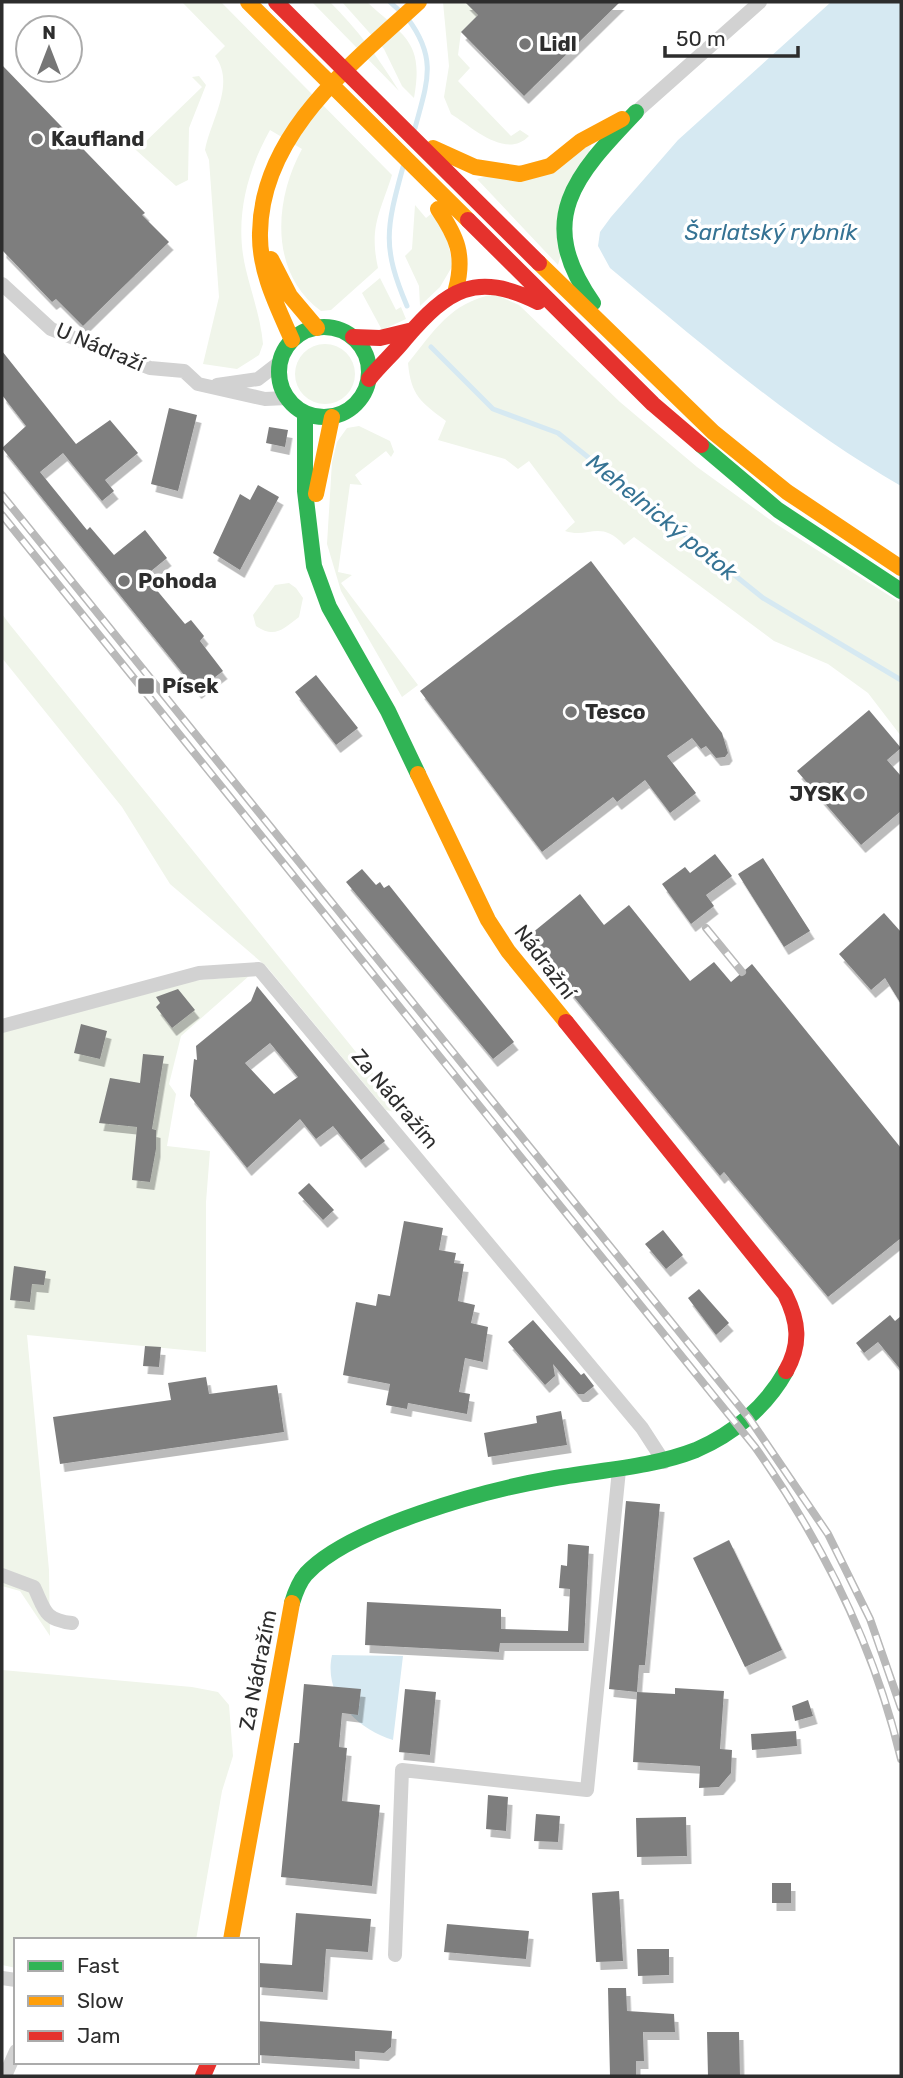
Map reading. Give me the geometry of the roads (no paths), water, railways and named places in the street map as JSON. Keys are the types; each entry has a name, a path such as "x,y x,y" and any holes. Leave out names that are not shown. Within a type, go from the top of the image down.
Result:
{"main road":[{"path":"248,2 397,152 424,184 653,404 778,510 901,591"},
{"path":"276,2 402,129 433,153 616,340 713,432 787,492 901,568"},
{"path":"292,340 277,313 265,280 260,228 265,189 286,139 315,101 419,2"},
{"path":"433,153 483,170 511,175 531,173 551,165 589,135 636,112"},
{"path":"616,340 569,263 563,243 563,220 568,201 587,166 636,112"},
{"path":"424,184 460,241 463,255 456,289"},
{"path":"260,228 284,290 301,314 317,328"},
{"path":"369,379 367,357 353,337 342,331 317,328 292,340 280,362 281,387 287,398 305,414 332,417 351,409 359,401 369,379 413,330 456,289 475,284 505,286 560,315"},
{"path":"353,337 380,338 413,330"},
{"name":"Nádražní","path":"305,414 309,537 314,566 329,607 388,711 495,930 508,951 785,1294 796,1313 800,1338 786,1371"},
{"name":"Nádražní","path":"309,537 332,417"},
{"name":"Za Nádražím","path":"231,1938 286,1632 297,1586 308,1571 328,1557 397,1523 513,1486 664,1462 706,1446 749,1418 773,1393 786,1371"}],"street":[{"path":"636,112 760,2"},
{"name":"U Nádraží","path":"2,284 51,328 150,368 184,371 198,384 265,399 287,398"},
{"path":"208,386 258,379 280,362"},
{"name":"Za Nádražím","path":"2,1026 199,974 259,969 642,1428 664,1462"},
{"path":"395,1955 402,1770 587,1790 619,1470"},
{"path":"2,1575 33,1587 48,1616 54,1621 72,1623"},
{"path":"5,2076 14,2056"}],"water":[{"name":"Šarlatský rybník","path":"831,2 901,2 901,486 824,437 751,383 610,268 598,246 600,232 611,217 678,140"},
{"path":"332,1655 403,1656 393,1740 367,1728 346,1709 333,1684"}],"waterway":[{"name":"Mehelnický potok","path":"390,2 401,12"},
{"name":"Mehelnický potok","path":"408,19 417,33 427,59 426,84 415,128"},
{"name":"Mehelnický potok","path":"403,167 389,238 393,268 407,306"},
{"name":"Mehelnický potok","path":"431,347 493,409 558,433 763,598 901,680"}],"railway":[{"path":"2,495 749,1418 828,1534 870,1619 901,1708"},
{"path":"2,515 755,1447 803,1520 843,1596 876,1676 901,1759"},
{"path":"706,928 742,972"}],"place":[{"name":"Lidl","path":"525,44"},
{"name":"Kaufland","path":"37,139"},
{"name":"Pohoda","path":"124,581"},
{"name":"Písek","path":"146,686"},
{"name":"Tesco","path":"571,712"},
{"name":"JYSK","path":"859,794"}]}
